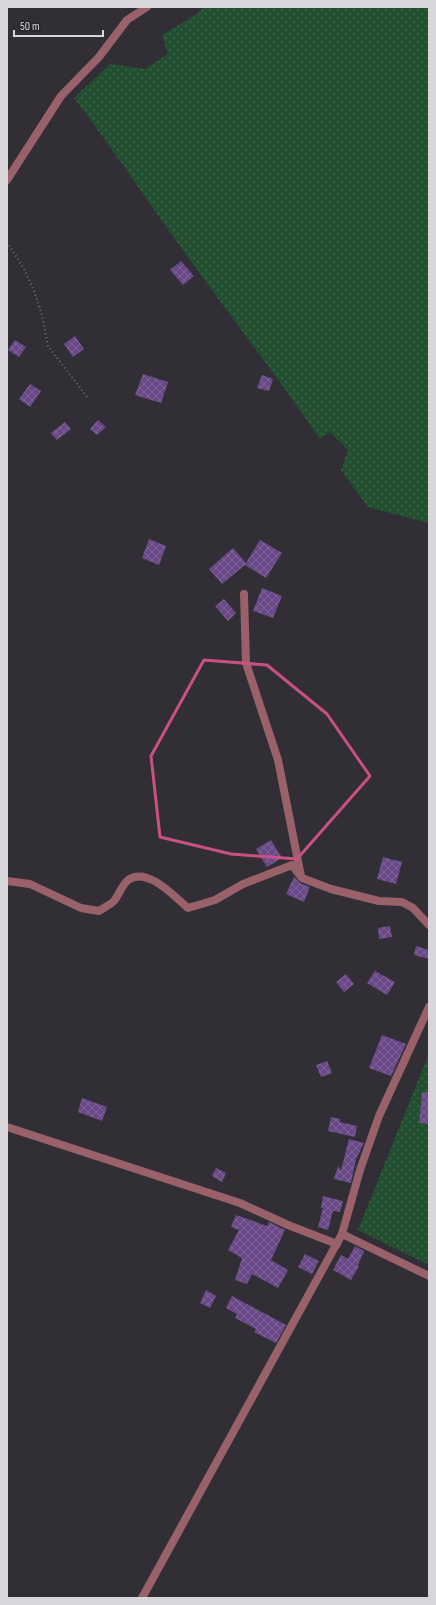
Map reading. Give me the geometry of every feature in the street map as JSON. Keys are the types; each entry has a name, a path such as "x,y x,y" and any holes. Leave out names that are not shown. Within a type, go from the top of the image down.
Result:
{"street":[{"path":"7,180 61,96 99,57 127,20 147,7"},
{"path":"244,594 246,663 278,760 302,878"},
{"path":"7,881 30,884 81,908 99,912 113,902 127,880 136,877 148,878 159,882 188,908 215,900 243,884 292,865 302,878 331,889 379,901 402,902 412,908 429,924"},
{"path":"142,1598 342,1234 360,1170 380,1116 429,1007"},
{"path":"7,1128 240,1203 288,1225 337,1244"},
{"path":"342,1234 429,1276"}],"path":[{"path":"7,242 24,269 34,291 42,315 48,346 87,397"}],"highlighted area":[{"path":"204,660 267,665 327,714 370,776 297,859 231,854 160,837 151,756"}],"green space":[{"path":"204,7 429,7 429,523 368,507 341,470 348,450 330,432 320,439 74,98 110,64 145,69 168,54 162,35 197,14"},
{"path":"429,1053 429,1265 358,1230"}],"building":[{"path":"181,261 194,276 183,285 170,270"},
{"path":"75,336 84,349 73,357 64,344"},
{"path":"15,340 26,347 19,357 8,350"},
{"path":"143,374 168,382 161,403 135,395"},
{"path":"262,375 273,379 269,391 257,388"},
{"path":"30,384 41,391 30,407 19,399"},
{"path":"98,420 106,427 97,435 90,429"},
{"path":"65,422 71,429 57,440 51,433"},
{"path":"149,539 166,546 159,565 142,558"},
{"path":"260,540 282,553 266,578 245,565 222,584 209,569 233,548 246,563"},
{"path":"262,588 282,596 273,618 253,611"},
{"path":"224,599 236,613 228,621 215,606"},
{"path":"271,840 282,858 267,867 256,849"},
{"path":"383,857 402,862 396,884 377,879"},
{"path":"294,877 300,883 310,887 304,902 286,894"},
{"path":"390,926 392,937 379,939 378,928"},
{"path":"416,946 429,950 429,959 414,955"},
{"path":"375,971 395,982 387,995 367,983"},
{"path":"346,974 354,984 344,992 336,982"},
{"path":"382,1035 406,1044 391,1076 369,1068"},
{"path":"327,1061 332,1073 321,1077 316,1065"},
{"path":"422,1092 429,1092 429,1124 419,1123"},
{"path":"82,1098 107,1107 102,1121 78,1112"},
{"path":"331,1117 340,1119 340,1122 357,1126 355,1137 328,1131"},
{"path":"349,1139 364,1143 356,1159 351,1183 334,1179 338,1166 341,1170"},
{"path":"216,1168 226,1173 222,1182 212,1176"},
{"path":"323,1196 343,1201 340,1212 333,1211 328,1230 318,1227 323,1208 321,1208"},
{"path":"236,1215 267,1226 269,1222 285,1230 271,1260 288,1270 278,1288 252,1274 247,1284 235,1280 242,1258 228,1250 239,1230 231,1227"},
{"path":"355,1246 364,1251 358,1265 359,1266 351,1280 333,1270 341,1255 348,1259"},
{"path":"305,1254 319,1261 312,1274 298,1267"},
{"path":"206,1290 216,1296 210,1308 200,1303"},
{"path":"232,1296 286,1325 276,1343 254,1332 256,1329 235,1318 237,1314 226,1308"}]}
